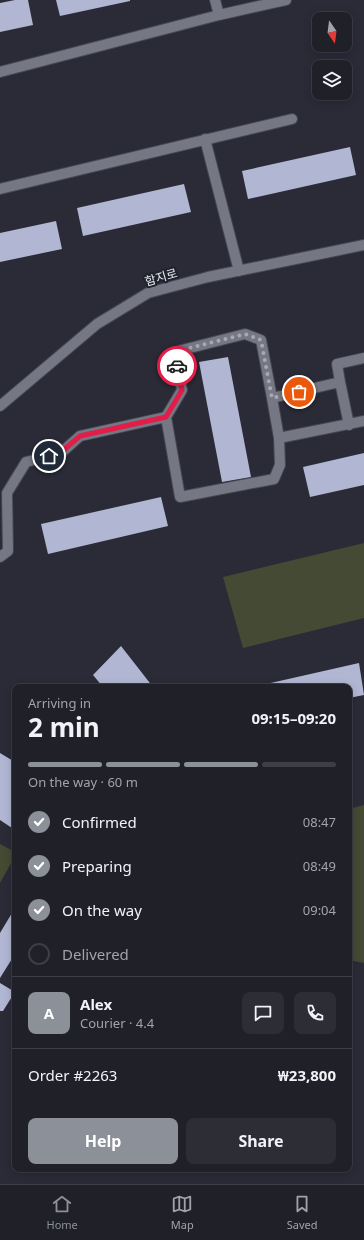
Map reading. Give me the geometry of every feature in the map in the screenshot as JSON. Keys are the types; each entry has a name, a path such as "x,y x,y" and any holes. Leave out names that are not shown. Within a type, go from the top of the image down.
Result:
{"street":[{"path":"215,0 219,15"},
{"path":"0,72 219,15 286,0"},
{"path":"0,189 292,119"},
{"path":"205,139 239,271"},
{"name":"함지로","path":"0,406 97,324 148,293 208,277 364,245"},
{"path":"245,334 261,340 272,398 279,438 280,465 274,479 180,497 166,417 182,390 175,358 178,351 245,334"},
{"path":"349,425 337,364 364,358"},
{"path":"272,398 340,382"},
{"path":"0,557 8,552 7,493 26,462 60,453 80,436 166,417"},
{"path":"279,438 364,422"}],"green space":[{"path":"364,543 364,618 243,648 223,577"},
{"path":"364,805 364,963 352,961 352,808"},
{"path":"0,844 12,850 12,861 0,883"}],"building":[{"path":"15,0 28,0 33,25 0,32 0,3"},
{"path":"56,0 130,0 130,1 60,16"},
{"path":"350,147 356,175 248,199 242,171"},
{"path":"184,184 191,212 83,236 77,208"},
{"path":"56,221 62,249 0,262 0,233"},
{"path":"228,357 251,477 222,482 199,362"},
{"path":"364,453 364,485 310,497 303,467"},
{"path":"161,497 168,526 48,554 41,524"},
{"path":"121,646 151,684 100,684 93,675"},
{"path":"359,663 364,695 352,697 352,684 266,684"},
{"path":"0,753 12,760 12,828 0,820"},
{"path":"12,913 12,959 0,978 0,933"},
{"path":"0,983 12,990 12,997 3,1011 0,1011"}],"way so far":[{"path":"177,366 175,358 178,351 245,334 261,340 272,398 299,392"}],"route":[{"path":"49,456 60,453 80,436 166,417 182,390 177,366"}]}
